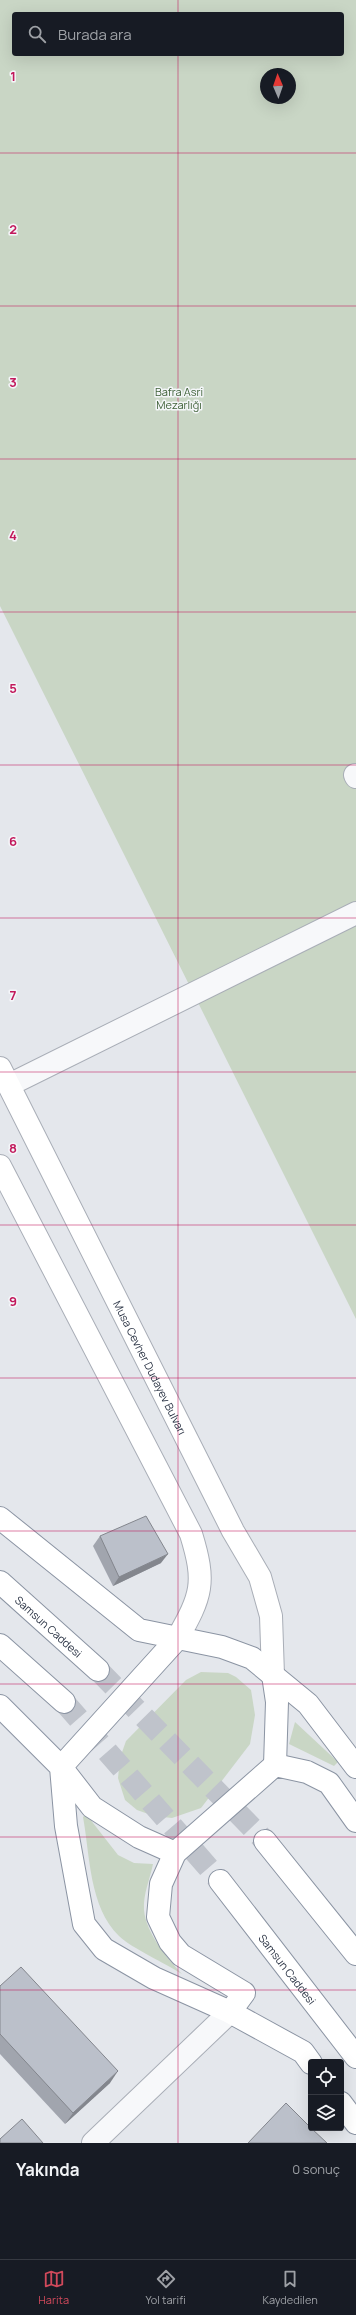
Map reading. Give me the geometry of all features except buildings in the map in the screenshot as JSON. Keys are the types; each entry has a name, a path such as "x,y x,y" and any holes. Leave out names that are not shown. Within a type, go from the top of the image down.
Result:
{"main road":[{"name":"Musa Cevher Dudayev Bulvarı","path":"4,1076 233,1531 260,1577 270,1616 273,1675 277,1702 275,1765"},
{"path":"0,1166 191,1534 200,1562 200,1584 195,1606 177,1639 62,1767 66,1826 84,1924 104,1949 154,1978 230,2012 303,2052 308,2059"},
{"path":"0,1518 139,1630 222,1648 252,1658 308,1704 356,1767"},
{"name":"Samsun Caddesi","path":"0,1582 98,1670"},
{"path":"0,1645 64,1702"},
{"path":"0,1706 62,1767 92,1807 139,1837 175,1853"},
{"path":"230,2012 244,1993 181,1955 170,1942 158,1917 161,1884 175,1853 275,1765 307,1772 328,1783 356,1821"},
{"path":"265,1841 356,1954"},
{"name":"Samsun Caddesi","path":"220,1881 356,2057"},
{"path":"344,2107 356,2123"}],"street":[{"path":"4,1076 356,913"},
{"path":"93,2143 230,2012"}],"green space":[{"name":"Bafra Asri Mezarlığı","path":"0,0 356,0 356,1319 0,606"},
{"path":"201,1672 228,1673 236,1677 251,1690 255,1715 250,1744 201,1808 172,1818 154,1816 137,1810 125,1800 118,1778 120,1758 126,1741 186,1680"},
{"path":"295,1722 338,1762 334,1766 289,1744"},
{"path":"86,1814 118,1855 134,1863 153,1864 144,1904 146,1919 158,1945 182,1974 125,1941 109,1924 96,1896 92,1880 83,1817"}],"tunnel":[{"path":"98,1670 265,1841"},
{"path":"64,1702 220,1881"}]}
